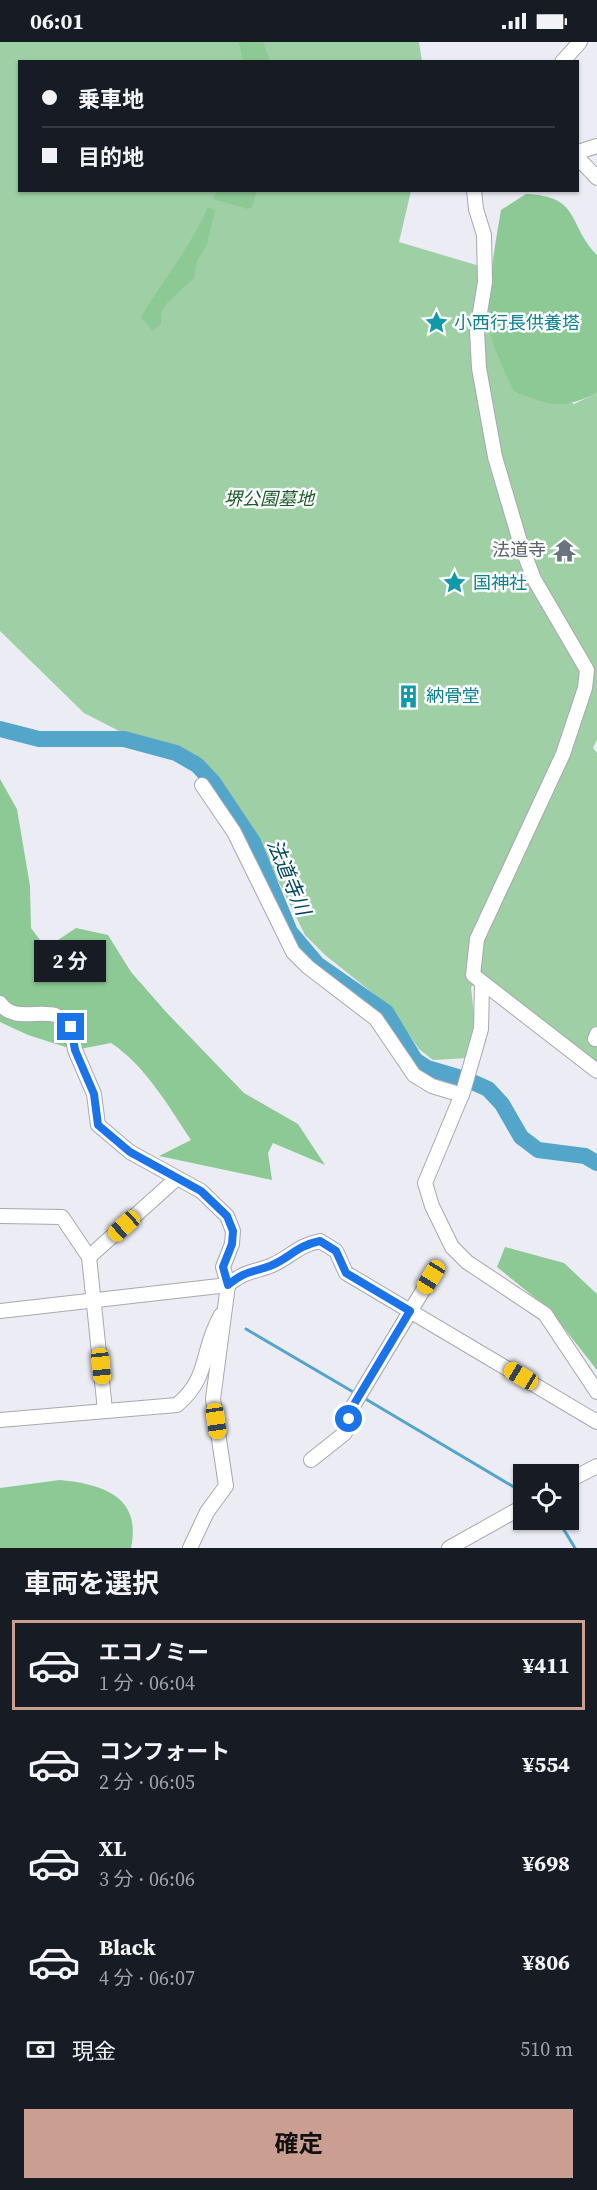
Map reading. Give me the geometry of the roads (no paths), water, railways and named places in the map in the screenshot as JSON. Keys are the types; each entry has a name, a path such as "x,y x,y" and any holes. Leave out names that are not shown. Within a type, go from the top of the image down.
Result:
{"street":[{"path":"564,60 580,42"},
{"path":"579,152 597,146"},
{"path":"579,159 597,178"},
{"path":"474,192 476,209 484,235 485,282 477,331 479,368 495,457 521,545 534,579 583,660 587,679 563,754 477,939 473,975 597,1071"},
{"path":"581,702 597,692"},
{"path":"202,785 234,832 293,952 308,967 376,1019 414,1075 432,1086 462,1094"},
{"path":"482,984 481,1029 462,1094 425,1183 432,1206 452,1247 467,1262 544,1314 597,1392"},
{"path":"0,1003 4,1010 27,1016 56,1015 71,1027 75,1050 94,1094 98,1125 130,1152 201,1191 227,1216 233,1231 232,1244 223,1267 228,1285 213,1399 226,1486 207,1512 190,1548"},
{"path":"89,1257 176,1179"},
{"path":"0,1216 62,1217 89,1257 105,1410"},
{"path":"0,1311 228,1285 243,1272 272,1265 303,1244 320,1241 336,1251 346,1273 597,1422"},
{"path":"311,1460 345,1433 353,1406 431,1277"},
{"path":"0,1420 177,1405 193,1391 201,1378 210,1333 225,1308"},
{"path":"579,1475 597,1466"},
{"path":"449,1548 513,1512"}],"waterway":[{"name":"法道寺川","path":"0,729 39,739 124,739 176,753 197,765 213,782 253,842 290,932 317,964 386,1012 415,1060 427,1068 468,1080 488,1089 502,1104 521,1137 538,1150 585,1156 597,1163"},
{"path":"246,1329 355,1393"},
{"path":"364,1398 513,1486"},
{"path":"564,1530 575,1548"}],"place":[{"name":"小西行長供養塔","path":"436,323"},
{"name":"法道寺","path":"564,550"},
{"name":"国神社","path":"455,583"},
{"name":"納骨堂","path":"408,696"}],"park label":[{"name":"堺公園墓地","path":"269,499"}]}
